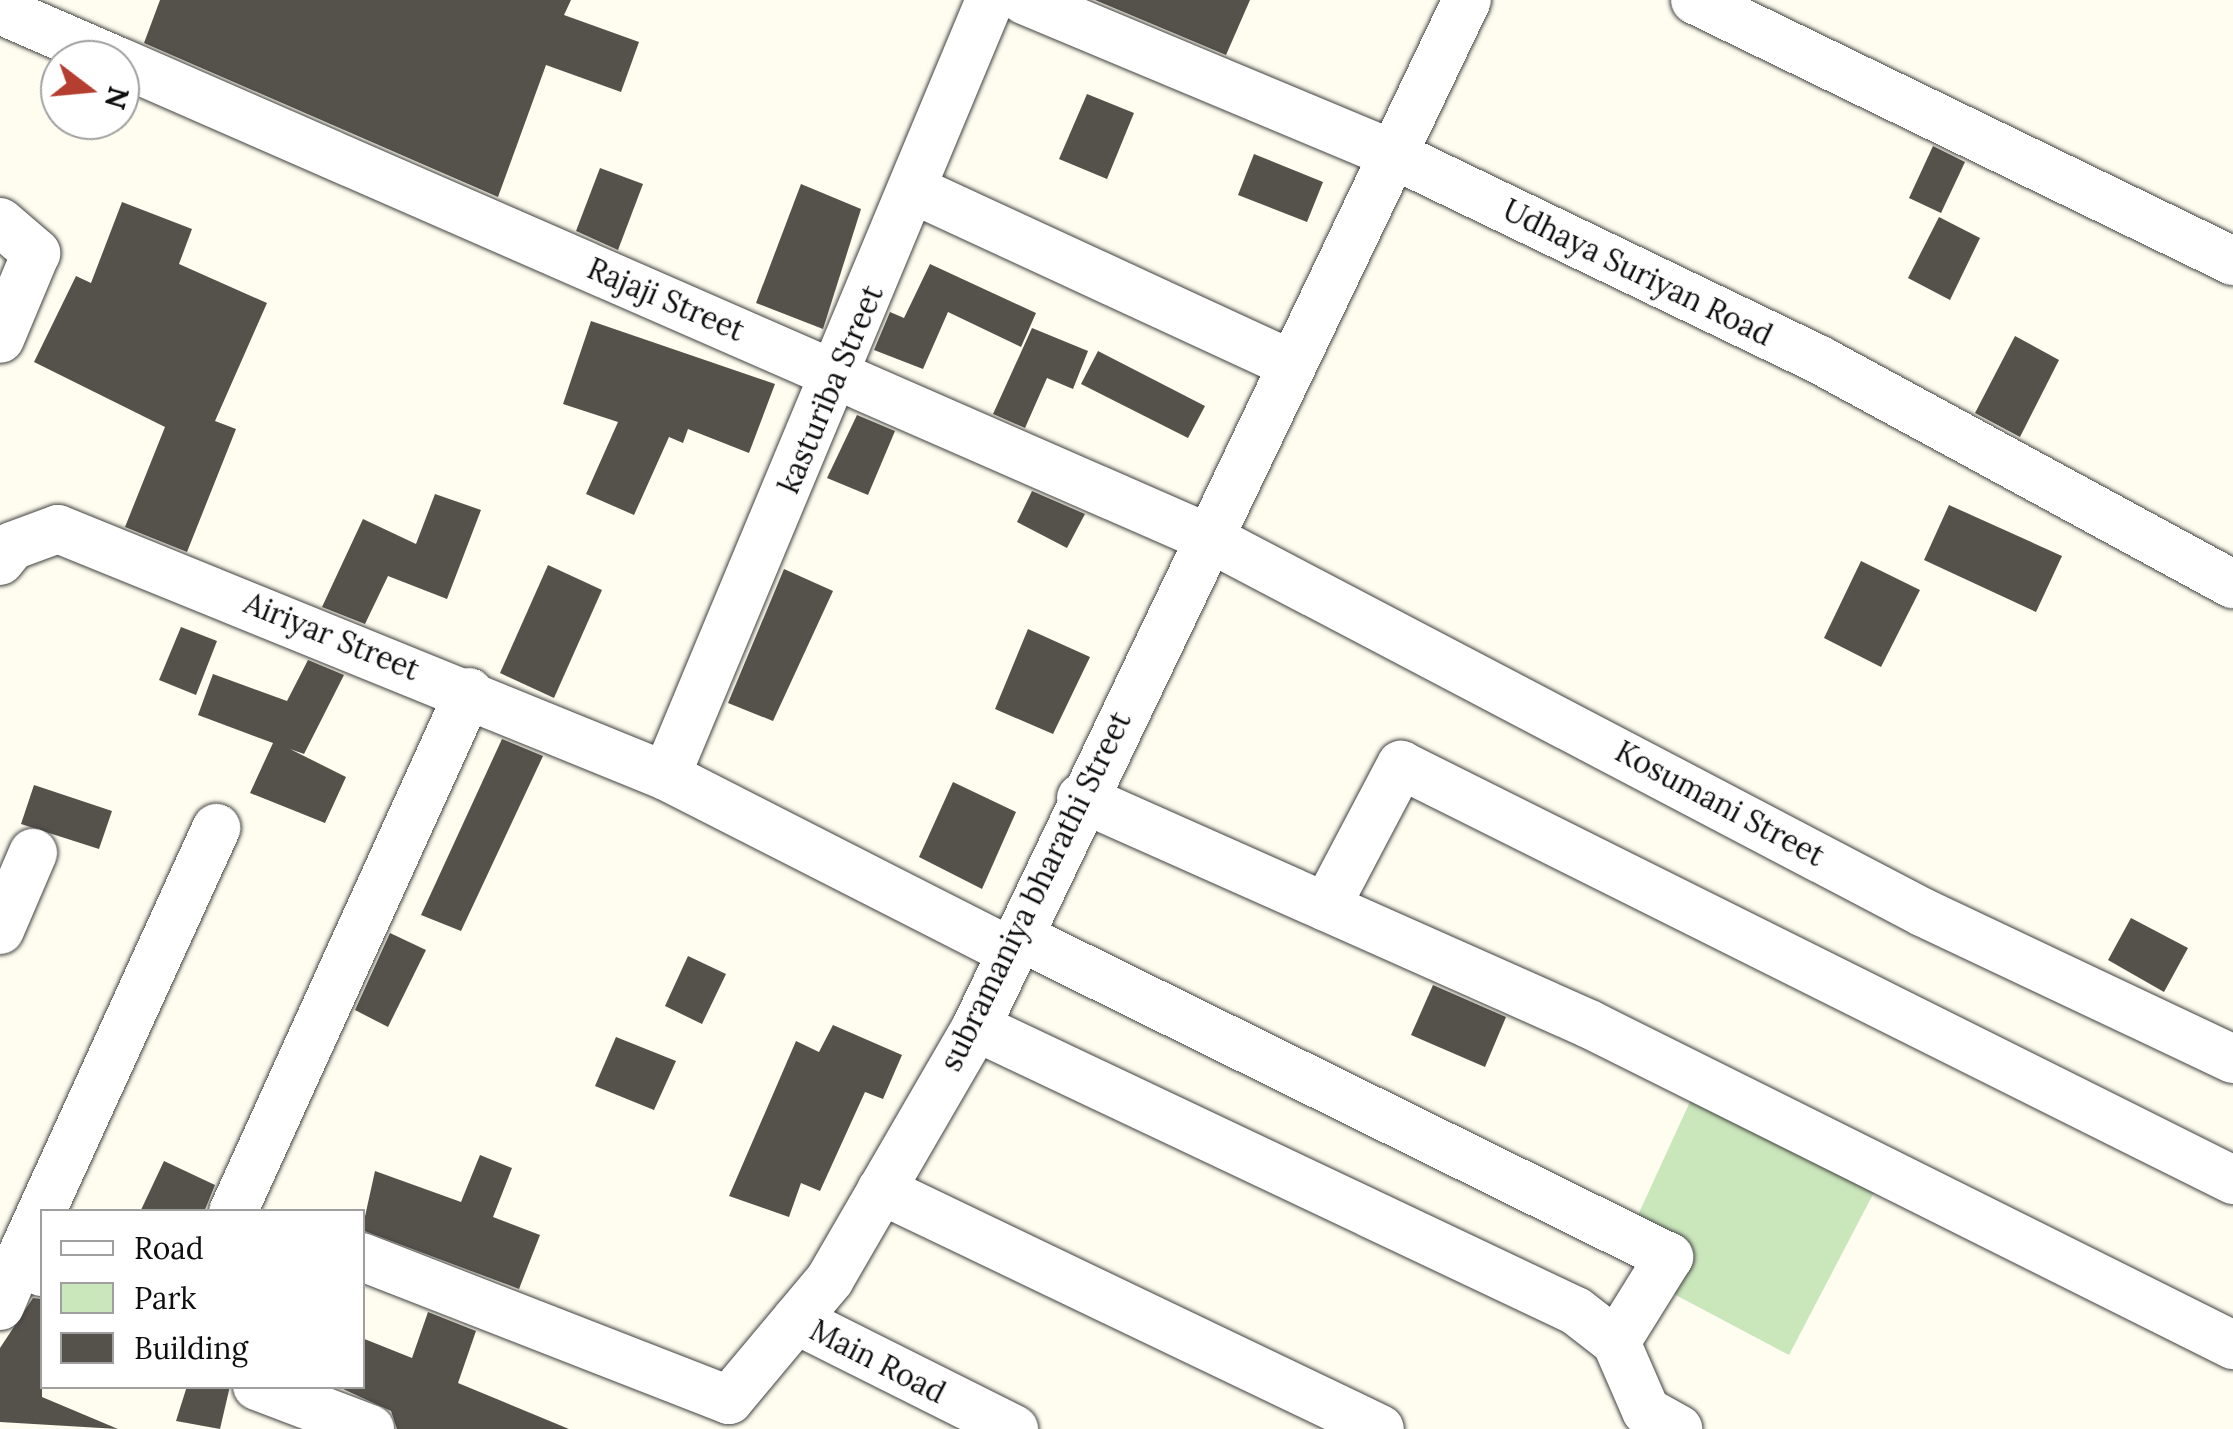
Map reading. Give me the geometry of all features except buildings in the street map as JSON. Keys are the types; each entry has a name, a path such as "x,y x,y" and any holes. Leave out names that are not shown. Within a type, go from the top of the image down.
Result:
{"street":[{"name":"subramaniya bharathi Street","path":"365,1257 729,1400 796,1320 881,1190 976,1027 1081,798 1211,539 1468,0"},
{"path":"1694,0 2233,261"},
{"name":"Udhaya Suriyan Road","path":"989,3 1394,154 1818,358 2233,584"},
{"name":"kasturiba Street","path":"666,776 989,3"},
{"name":"Rajaji Street","path":"0,10 69,40"},
{"name":"Rajaji Street","path":"140,71 1211,539"},
{"path":"914,190 1293,365"},
{"path":"0,222 36,253 0,339"},
{"name":"Airiyar Street","path":"0,560 12,546 58,529 469,692 666,776 1669,1257 1616,1342"},
{"name":"Kosumani Street","path":"1211,539 1922,912 2233,1059"},
{"path":"237,1209 469,692"},
{"path":"1326,907 1402,765 2233,1180"},
{"path":"1081,798 1588,1024 2233,1346"},
{"path":"55,1209 216,828"},
{"path":"0,930 33,853"},
{"path":"976,1027 1576,1311 1616,1342 1646,1411 1678,1429"},
{"path":"881,1190 1380,1429"},
{"path":"0,1306 31,1267"},
{"name":"Main Road","path":"796,1320 1014,1429"},
{"path":"265,1389 370,1429"}],"green space":[{"path":"1694,1093 1881,1179 1789,1355 1670,1292 1633,1226"}]}
